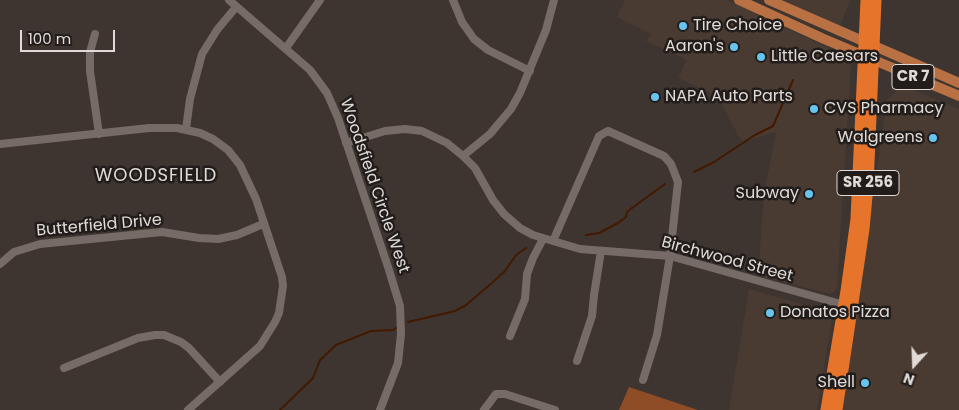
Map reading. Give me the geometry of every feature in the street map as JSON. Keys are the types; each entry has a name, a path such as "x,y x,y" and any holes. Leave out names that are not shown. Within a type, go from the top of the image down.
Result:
{"highway":[{"name":"SR 256","path":"837,410 864,229 868,180 866,0"},
{"name":"SR 256","path":"826,410 846,306 856,219 868,51 876,0"}],"main road":[{"name":"CR 7","path":"741,0 868,51 959,83"},
{"path":"752,0 959,90"},
{"name":"CR 7","path":"769,0 959,96"}],"street":[{"name":"Woodsfield Circle West","path":"229,0 310,70 327,92 332,103 389,270 401,316 398,363 380,410"},
{"path":"286,48 320,0"},
{"path":"453,0 462,22 474,39 502,58 530,71"},
{"path":"463,156 490,134 501,122 520,93 546,30 554,0"},
{"path":"186,129 190,98 202,54 217,30 236,6"},
{"path":"95,34 90,52 90,71 100,134"},
{"path":"0,144 168,127 186,129 213,139 234,157 240,165 256,199 282,277 283,286 279,313 276,322 260,346 188,410"},
{"name":"Birchwood Street","path":"346,143 385,131 412,130 438,138 463,156 474,168 493,200 504,214 526,232 543,239 580,249 670,256 846,306"},
{"path":"552,241 598,136 608,131 664,156 671,164 678,182 670,256 657,335 643,380"},
{"name":"Butterfield Drive","path":"0,264 14,252 40,244 162,232 218,239 237,235 263,224"},
{"path":"510,336 525,299 527,274 543,239"},
{"path":"577,361 592,316 601,251"},
{"path":"64,368 138,338 164,335 182,342 220,382"},
{"path":"484,410 496,394 505,394 555,410"}],"shaded area":[{"path":"625,0 727,0 828,48 851,63 837,288 832,294 758,276 764,195 776,132 742,142 717,96 678,78 687,60 646,41 651,34 617,17"},
{"path":"782,0 850,0 840,26"},
{"path":"902,85 959,109 959,410 842,410 887,100"},
{"path":"749,289 833,313 817,410 729,410"},
{"path":"629,387 698,410 619,410"}],"waterway":[{"path":"812,54 818,49"},
{"path":"694,172 773,126 793,80"},
{"path":"586,235 599,233 618,223 626,217 627,212 665,184"},
{"path":"408,322 455,311 466,305 505,271 516,255 526,248"},
{"path":"280,410 313,378 320,360 336,345 371,331 393,330 398,327"}],"place":[{"name":"Tire Choice","path":"683,26"},
{"name":"Aaron's","path":"734,47"},
{"name":"Little Caesars","path":"761,57"},
{"name":"NAPA Auto Parts","path":"655,97"},
{"name":"CVS Pharmacy","path":"814,109"},
{"name":"Walgreens","path":"933,138"},
{"name":"Subway","path":"809,194"},
{"name":"Donatos Pizza","path":"770,313"},
{"name":"Shell","path":"865,383"}],"district":[{"name":"WOODSFIELD","path":"156,176"}]}
